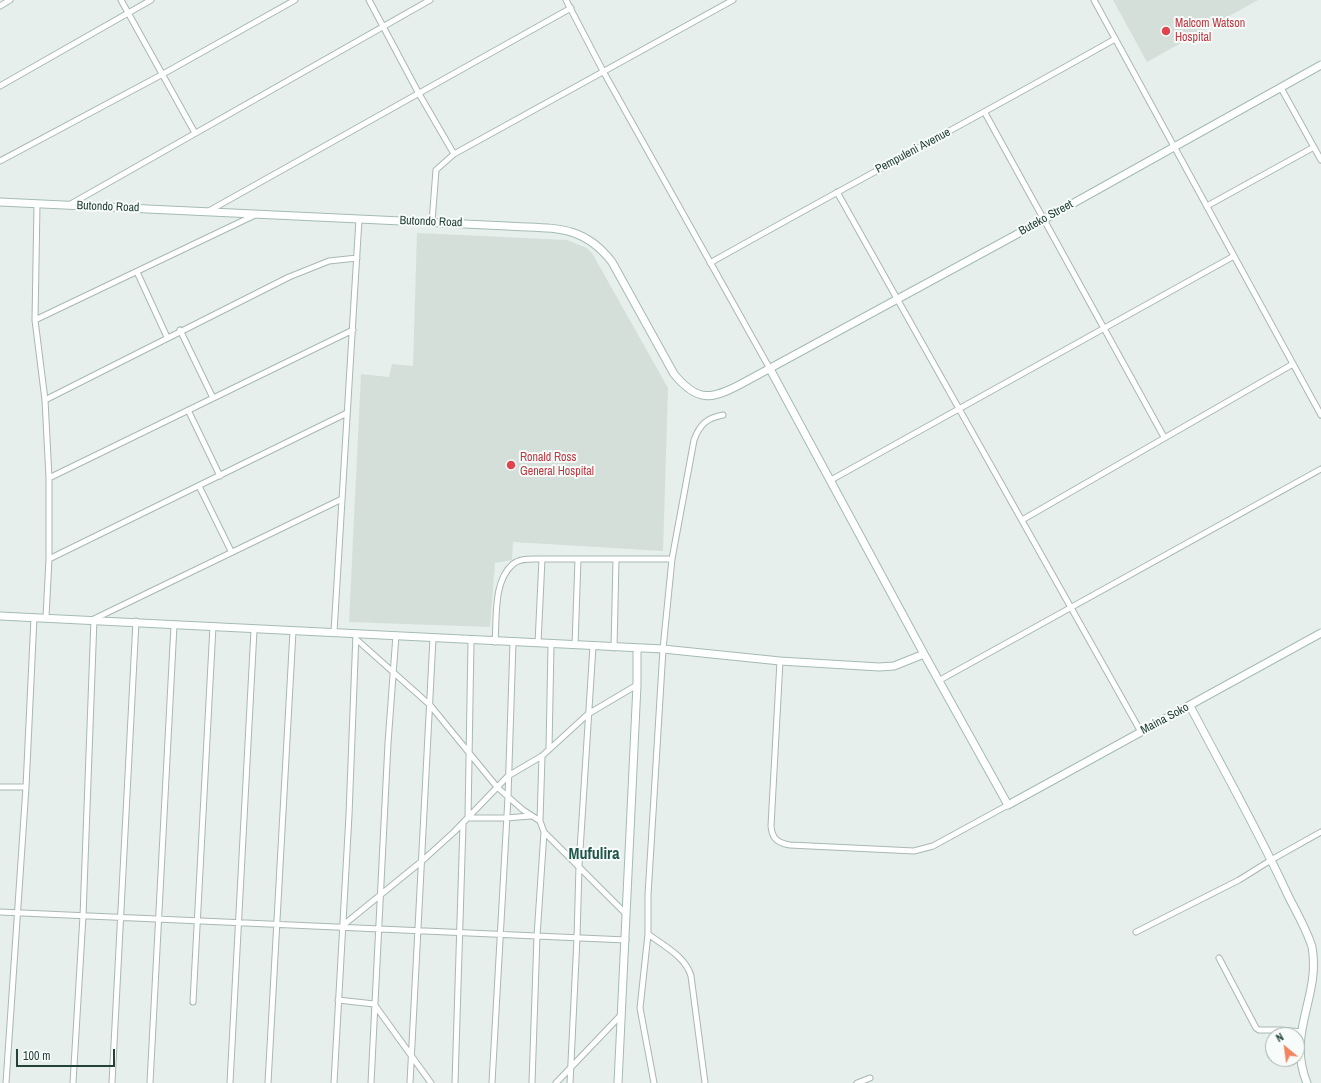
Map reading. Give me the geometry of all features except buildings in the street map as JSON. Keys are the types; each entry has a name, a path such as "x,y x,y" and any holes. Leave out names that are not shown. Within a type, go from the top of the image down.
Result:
{"street":[{"path":"0,6 10,0"},
{"path":"121,0 195,133"},
{"path":"0,86 151,0"},
{"path":"0,161 163,74 295,0"},
{"path":"369,0 418,92 454,154"},
{"path":"67,206 430,0"},
{"path":"566,0 710,263 832,480 924,654 940,680 984,764 1008,805 940,843 914,851 790,845 776,840 773,837 771,826 780,661"},
{"path":"432,222 436,170 454,154 733,0"},
{"path":"1094,0 1321,415"},
{"path":"206,213 418,92 571,8"},
{"name":"Pempuleni Avenue","path":"710,263 837,192 985,113 1115,39"},
{"name":"Buteko Street","path":"770,369 1045,219 1321,65"},
{"path":"1281,88 1321,160"},
{"path":"985,113 1045,219 1164,437"},
{"path":"1207,206 1314,147"},
{"path":"837,192 1141,732"},
{"name":"Butondo Road","path":"0,202 206,213 432,222 562,229 576,232 602,248 612,262 674,374 684,387 693,393 710,396 719,395 770,369"},
{"path":"37,205 35,320 45,400 49,478 49,559 46,617"},
{"path":"35,320 256,215"},
{"path":"334,632 359,219"},
{"path":"832,480 1234,256"},
{"path":"45,400 180,330 321,263 337,259 357,258"},
{"path":"137,272 167,337"},
{"path":"180,330 213,398"},
{"path":"49,478 353,330"},
{"path":"1022,520 1293,364"},
{"path":"188,410 220,476"},
{"path":"49,559 347,413"},
{"path":"654,1083 640,1008 648,934 650,856 663,649 672,559 694,440 703,422 712,417 723,415"},
{"path":"940,680 1321,469"},
{"path":"199,486 231,551"},
{"path":"94,620 231,551 342,499"},
{"path":"495,642 499,589 502,579 513,564 518,561 542,559 672,559"},
{"path":"538,644 542,559"},
{"path":"574,645 578,559"},
{"path":"614,648 616,560"},
{"path":"0,616 136,621 293,632 334,632 356,636 396,635 471,641 663,649 780,661 878,667 894,666 924,654"},
{"path":"6,1083 26,787 34,618"},
{"path":"73,1083 83,916 94,620"},
{"path":"112,1083 136,621"},
{"path":"150,1083 160,919 174,624"},
{"path":"194,1002 213,626"},
{"path":"230,1083 254,630"},
{"path":"268,1083 293,632"},
{"name":"Maina Soko","path":"1008,805 1321,633"},
{"path":"371,1083 388,744 396,635"},
{"path":"356,636 430,705 497,787 540,821"},
{"path":"334,1083 341,927 349,814 356,636"},
{"path":"410,1083 433,638"},
{"path":"468,818 471,641"},
{"path":"492,1083 508,797 513,642"},
{"path":"549,749 551,645"},
{"path":"570,1083 579,866 593,646"},
{"path":"618,1083 626,940 637,685 637,648"},
{"path":"341,927 422,861 463,824 508,776 542,756 588,714 637,685"},
{"path":"1190,706 1271,860 1312,946 1315,969 1314,989 1303,1027"},
{"path":"532,1083 537,936 544,832 540,821 542,756"},
{"path":"0,787 26,787"},
{"path":"468,818 532,816"},
{"path":"455,1083 463,824"},
{"path":"544,832 626,914"},
{"path":"1136,932 1239,880 1321,832"},
{"path":"0,912 626,940"},
{"path":"648,934 682,959 689,968 706,1083"},
{"path":"1219,958 1256,1028 1259,1030 1265,1030"},
{"path":"338,1000 374,1004 431,1083"},
{"path":"556,1083 571,1065 621,1015"},
{"path":"1303,1067 1307,1083"},
{"path":"857,1083 870,1078"}],"shaded area":[{"name":"Malcom Watson Hospital","path":"1113,0 1258,0 1147,62"},
{"name":"Ronald Ross General Hospital","path":"417,233 567,240 587,248 592,253 668,388 663,551 513,542 512,560 495,563 490,627 349,622 361,374 389,377 392,364 413,366"}],"place":[{"name":"Malcom Watson Hospital","path":"1166,31"},
{"name":"Ronald Ross General Hospital","path":"511,465"}],"district":[{"name":"Mufulira","path":"594,855"}]}
